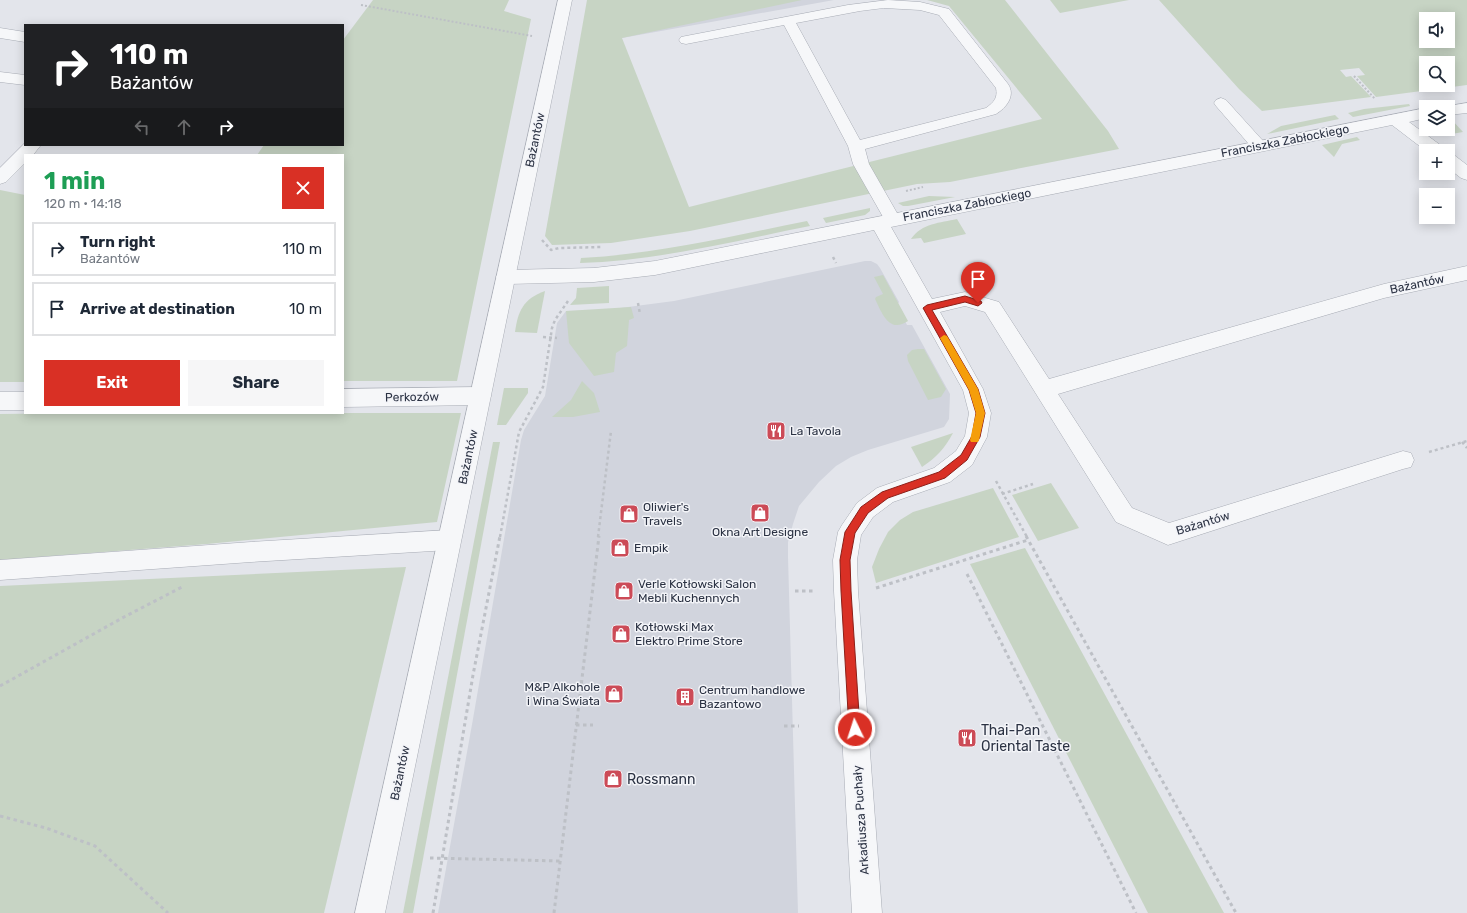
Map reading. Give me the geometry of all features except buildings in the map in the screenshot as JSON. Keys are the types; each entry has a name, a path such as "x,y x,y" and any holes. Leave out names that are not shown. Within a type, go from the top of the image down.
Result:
{"street":[{"name":"Bażantów","path":"370,913 564,0"},
{"path":"0,33 24,37"},
{"path":"0,77 24,80"},
{"path":"1455,109 1467,108"},
{"name":"Franciszka Zabłockiego","path":"506,277 594,275 655,268 1419,114"},
{"path":"1395,119 1428,144"},
{"path":"0,178 32,146"},
{"path":"1455,165 1467,174"},
{"name":"Arkadiusza Puchały","path":"867,913 846,591 845,560 850,532 864,510 885,495 942,475 964,458 976,437 980,413 973,389 927,308 886,222"},
{"name":"Bażantów","path":"1045,389 1384,291 1467,273"},
{"name":"Bażantów","path":"927,308 965,299 992,307 1124,515 1168,534 1403,460"},
{"name":"Perkozów","path":"344,398 480,396"},
{"path":"0,401 24,401"}],"lane":[{"path":"686,40 885,2 908,2 929,6 944,12 1003,87 1004,98 1002,103 991,111 856,146"},
{"path":"788,20 856,146 861,164 886,222"},
{"path":"1221,103 1259,146"},
{"path":"0,570 251,552 449,540"}],"path":[{"path":"361,5 556,40"},
{"path":"1354,76 1376,99"},
{"path":"638,303 640,314"},
{"path":"433,913 473,675 514,456 519,432 543,387 552,328"},
{"path":"543,337 557,338"},
{"path":"554,913 611,431"},
{"path":"1403,460 1467,441"},
{"path":"1462,442 1467,448"},
{"path":"996,481 1236,913"},
{"path":"1002,494 1034,484"},
{"path":"874,589 1028,540"},
{"path":"968,574 1136,913"},
{"path":"0,686 124,617 188,585"},
{"path":"795,590 822,591"},
{"path":"576,725 592,725"},
{"path":"784,726 799,726"},
{"path":"0,816 46,828 95,846 168,913"},
{"path":"430,858 560,861"}],"shaded area":[{"path":"634,0 834,0 622,38"},
{"path":"871,261 877,264 880,268 899,302 897,305 907,325 912,325 950,394 949,419 944,427 868,450 851,457 836,466 819,482 799,506 793,524 788,542 788,557 798,913 438,913 521,440 524,430 545,396 557,323 566,311 605,310 674,301"}],"green space":[{"path":"373,0 509,0 504,11 531,19 457,381 344,381 344,154 258,154 263,146 344,146 344,39"},
{"path":"587,0 802,0 622,38 689,207 1042,119 949,6 927,0 1005,0 1108,131 1119,149 950,182 917,184 690,231 611,243 552,245 545,236"},
{"path":"1050,0 1129,0 1060,13"},
{"path":"1159,0 1467,0 1467,85 1455,87 1455,56 1419,56 1419,91 1376,97 1357,76 1365,75 1359,68 1340,70 1346,77 1351,76 1371,97 1262,111 1239,89"},
{"path":"1409,104 1410,106 1353,117 1348,113 1364,109"},
{"path":"1335,115 1339,119 1267,134 1281,126"},
{"path":"1455,123 1463,132 1455,133"},
{"path":"1357,137 1360,140 1342,144 1334,157 1322,145"},
{"path":"0,190 24,195 24,382 0,382"},
{"path":"929,196 955,197 908,206 903,206 898,203"},
{"path":"870,208 870,211 865,215 826,223 823,218"},
{"path":"957,219 966,234 924,243 921,238 911,239 920,230 932,224"},
{"path":"807,221 810,226 696,249 638,258 580,263 581,258 638,253"},
{"path":"883,275 908,321 896,325 887,320 880,310 875,299 883,294 874,277"},
{"path":"609,286 609,303 570,305 576,298 577,288"},
{"path":"545,291 537,333 515,332 518,318 523,307 531,298"},
{"path":"631,307 634,318 629,320 627,346 616,353 614,372 594,376 569,343 566,311"},
{"path":"924,349 946,389 941,397 928,400 908,361 907,355 912,350"},
{"path":"582,381 594,393 600,412 573,417 552,417 571,400"},
{"path":"504,388 528,388 528,393 506,425 497,425"},
{"path":"461,413 437,522 207,544 0,560 0,414"},
{"path":"953,433 940,452 922,467 911,447"},
{"path":"493,442 500,442 413,913 403,913"},
{"path":"1051,483 1079,528 1038,541 1012,495"},
{"path":"993,488 1019,537 876,583 872,567 888,532 900,520 913,512"},
{"path":"1025,548 1224,913 1148,913 970,564"},
{"path":"406,567 324,913 0,913 0,586"}],"slow traffic":[{"path":"944,338 973,389 980,413 976,437 974,440"}],"place":[{"name":"La Tavola","path":"776,431"},
{"name":"Okna Art Designe","path":"760,513"},
{"name":"Oliwier's Travels","path":"629,514"},
{"name":"Empik","path":"620,548"},
{"name":"Verle Kotłowski Salon Mebli Kuchennych","path":"624,591"},
{"name":"Kotłowski Max Elektro Prime Store","path":"621,634"},
{"name":"M&P Alkohole i Wina Świata","path":"614,694"},
{"name":"Centrum handlowe Bazantowo","path":"685,697"},
{"name":"Thai-Pan Oriental Taste","path":"967,738"},
{"name":"Rossmann","path":"613,779"}],"route":[{"path":"855,729 845,560 850,532 864,510 885,495 920,484 942,475 964,458 976,437 980,413 973,389 927,308 965,299 978,303"}]}
